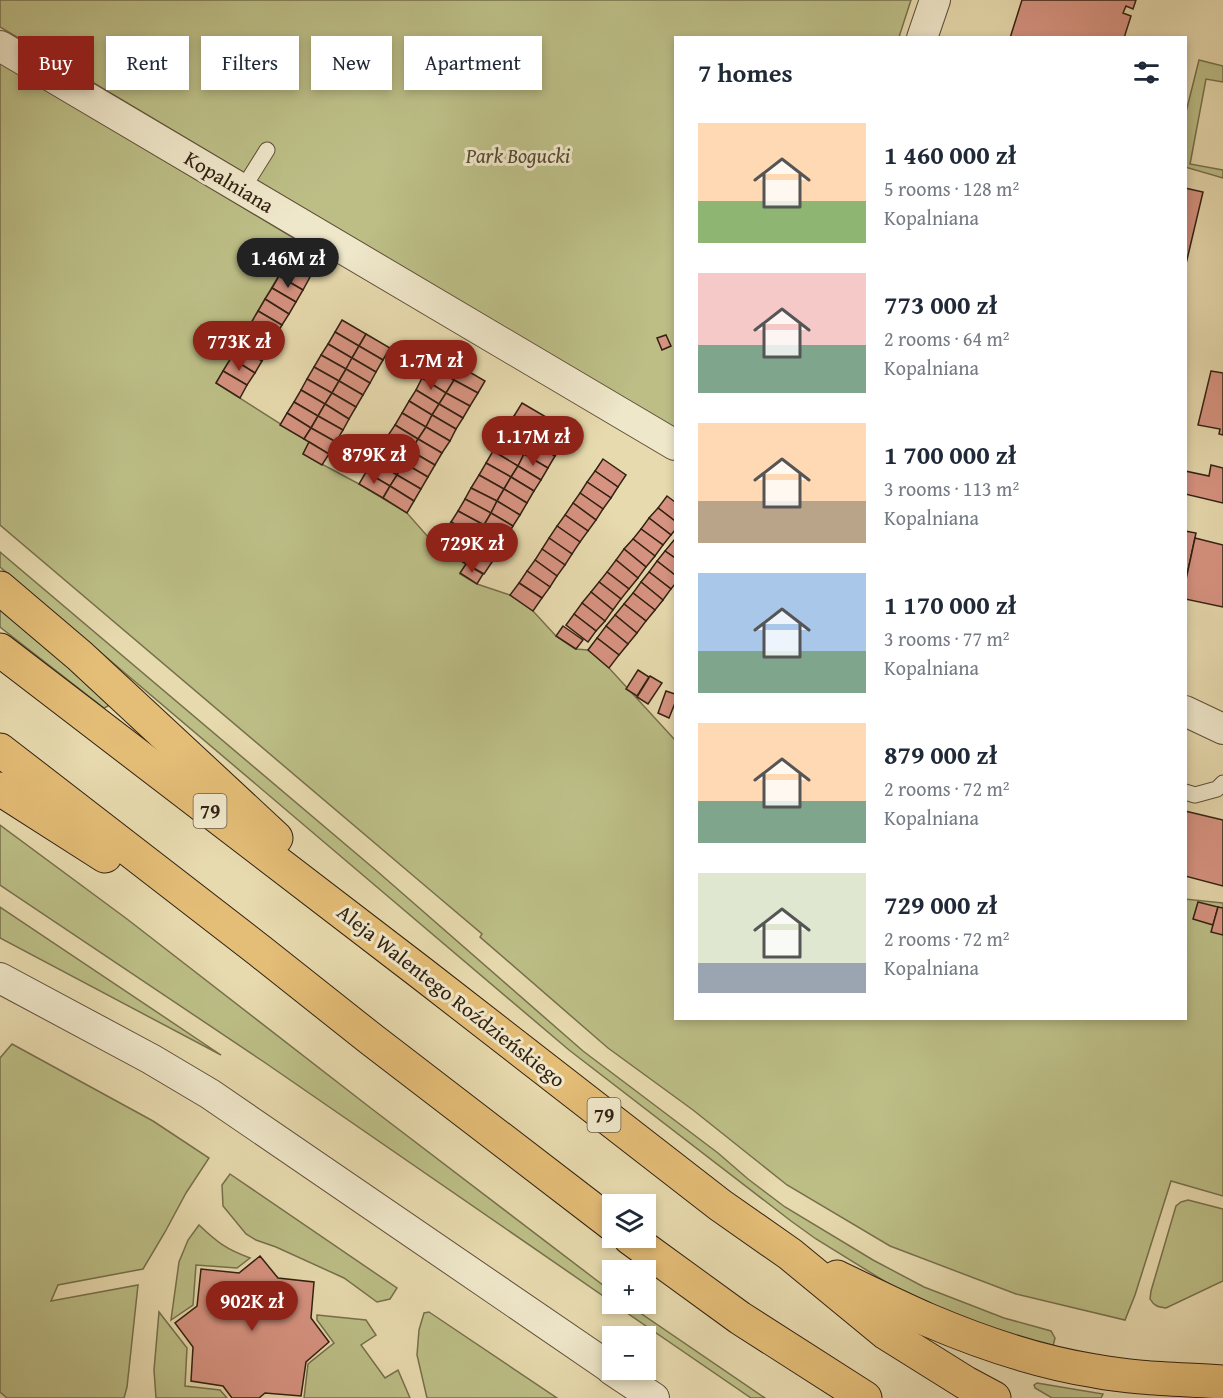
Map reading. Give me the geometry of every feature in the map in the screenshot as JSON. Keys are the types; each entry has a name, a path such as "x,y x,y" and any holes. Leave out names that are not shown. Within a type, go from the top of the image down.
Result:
{"main road":[{"path":"0,588 81,656 420,972"},
{"name":"Aleja Walentego Roździeńskiego","path":"0,650 720,1205 790,1254 886,1334 994,1398"},
{"path":"0,750 371,1040 602,1216"},
{"path":"0,789 149,884 260,951"},
{"path":"644,1248 740,1318 865,1398"},
{"path":"790,1254 926,1319 987,1344 1095,1371 1138,1377 1223,1382"}],"street":[{"path":"923,36 935,0"},
{"name":"Kopalniana","path":"0,46 674,444"},
{"path":"1187,712 1223,729"},
{"path":"0,978 152,1059 210,1094 602,1363"},
{"path":"627,1380 654,1398"}],"lane":[{"path":"242,190 267,150"},
{"path":"1187,793 1195,795 1217,789 1223,783"}],"green space":[{"name":"Park Bogucki","path":"0,0 911,0 899,36 674,36 674,429 94,83 94,36 18,38 0,27"},
{"path":"1199,60 1223,66 1223,82 1206,79 1190,164 1223,170 1223,178 1187,168 1187,108"},
{"path":"0,61 18,72 18,90 48,90 325,257 310,277 286,263 216,383 309,442 303,454 407,513 436,546 466,564 460,574 477,584 510,595 533,611 556,636 575,649 588,650 609,668 674,739 674,1020 1187,1020 1187,899 1223,903 1223,1196 1171,1181 1125,1320 1016,1294 890,1246 787,1185 693,1110 608,1048 480,937 482,934 0,525"},
{"path":"0,552 378,872 583,1051 785,1207 873,1260 924,1287 1004,1318 1051,1331 1055,1338 1053,1346 1012,1335 951,1313 894,1287 791,1221 569,1050 0,567"},
{"path":"0,610 108,700 108,706 104,708 0,627"},
{"path":"0,825 127,919 602,1284 602,1295 264,1062 0,885"},
{"path":"0,907 221,1055 0,938"},
{"path":"12,1044 153,1121 209,1158 186,1193 143,1269 58,1285 51,1301 138,1285 124,1398 7,1398 0,1392 0,1058"},
{"path":"230,1174 397,1288 390,1299 377,1302 344,1278 246,1234 223,1206 222,1185"},
{"path":"1188,1200 1223,1209 1223,1281 1166,1308 1161,1307 1155,1305 1150,1299 1151,1291 1176,1206"},
{"path":"199,1225 223,1245 250,1258 237,1268 196,1265 193,1305 171,1320 179,1262 188,1240"},
{"path":"159,1312 187,1348 185,1386 220,1390 227,1398 156,1398 154,1370"},
{"path":"429,1312 557,1398 427,1398 417,1355 419,1330 424,1313"},
{"path":"629,1314 642,1314 765,1398 751,1398 656,1333 656,1326 646,1326"},
{"path":"317,1315 366,1320 376,1335 361,1345 385,1378 398,1370 410,1398 304,1398 308,1364 334,1343 317,1320"},
{"path":"1037,1383 1103,1394 1101,1398 1052,1398 1035,1388 1034,1385"}],"building":[{"path":"1022,0 1136,0 1133,9 1126,6 1123,13 1131,16 1125,36 1011,36"},
{"path":"1187,188 1203,192 1187,260"},
{"path":"287,263 310,277 303,290 279,276"},
{"path":"279,276 303,290 296,302 272,288"},
{"path":"272,288 296,302 289,314 265,299"},
{"path":"265,299 289,314 282,325 258,311"},
{"path":"258,311 282,325 275,337 251,323"},
{"path":"342,320 366,334 359,346 335,332"},
{"path":"251,323 275,337 269,349 244,334"},
{"path":"335,332 359,346 352,358 328,344"},
{"path":"244,334 269,349 262,361 237,346"},
{"path":"366,334 390,348 383,360 359,346"},
{"path":"666,335 671,346 662,350 657,338"},
{"path":"328,344 352,358 346,369 321,355"},
{"path":"237,346 262,361 255,373 231,358"},
{"path":"359,346 383,360 376,372 352,358"},
{"path":"438,353 461,367 454,380 430,366"},
{"path":"321,355 346,369 339,381 314,367"},
{"path":"231,358 255,373 247,385 223,371"},
{"path":"352,358 376,372 370,383 346,369"},
{"path":"430,366 454,380 446,393 422,378"},
{"path":"314,367 339,381 332,393 307,379"},
{"path":"461,367 485,381 478,393 454,380"},
{"path":"346,369 370,383 363,395 339,381"},
{"path":"223,371 247,385 240,398 216,383"},
{"path":"1211,371 1223,373 1223,435 1219,434 1220,429 1198,425"},
{"path":"422,378 446,393 439,404 416,390"},
{"path":"307,379 332,393 325,404 301,390"},
{"path":"454,380 478,393 470,406 446,393"},
{"path":"339,381 363,395 356,407 332,393"},
{"path":"301,390 325,404 318,416 294,402"},
{"path":"416,390 439,404 432,415 409,401"},
{"path":"332,393 356,407 349,419 325,404"},
{"path":"446,393 470,406 463,418 439,404"},
{"path":"409,401 432,415 426,427 402,413"},
{"path":"294,402 318,416 311,428 287,413"},
{"path":"522,403 546,417 538,430 514,416"},
{"path":"325,404 349,419 343,430 318,416"},
{"path":"439,404 463,418 456,429 432,415"},
{"path":"287,413 311,428 304,439 280,425"},
{"path":"402,413 426,427 418,439 395,425"},
{"path":"432,415 456,429 450,441 426,427"},
{"path":"318,416 343,430 336,442 311,428"},
{"path":"514,416 538,430 531,442 507,428"},
{"path":"546,417 570,432 562,445 538,430"},
{"path":"395,425 418,439 411,451 387,437"},
{"path":"426,427 450,441 442,453 418,439"},
{"path":"311,428 336,442 329,454 304,439"},
{"path":"507,428 531,442 524,454 500,440"},
{"path":"538,430 562,445 555,456 531,442"},
{"path":"387,437 411,451 404,463 380,448"},
{"path":"418,439 442,453 435,465 411,451"},
{"path":"500,440 524,454 518,466 493,451"},
{"path":"309,442 329,454 322,465 303,454"},
{"path":"531,442 555,456 548,468 524,454"},
{"path":"380,448 404,463 397,475 373,460"},
{"path":"411,451 435,465 428,477 404,463"},
{"path":"493,451 518,466 511,477 486,463"},
{"path":"524,454 548,468 541,480 518,466"},
{"path":"603,459 626,475 618,487 595,471"},
{"path":"373,460 397,475 390,486 366,472"},
{"path":"404,463 428,477 421,489 397,475"},
{"path":"486,463 511,477 504,489 479,475"},
{"path":"1211,465 1223,468 1223,503 1187,494 1187,471 1209,476"},
{"path":"518,466 541,480 534,491 511,477"},
{"path":"595,471 618,487 611,498 587,482"},
{"path":"366,472 390,486 383,498 359,484"},
{"path":"397,475 421,489 414,501 390,486"},
{"path":"479,475 504,489 497,501 471,488"},
{"path":"511,477 534,491 527,503 504,489"},
{"path":"587,482 611,498 603,509 580,493"},
{"path":"390,486 414,501 407,513 383,498"},
{"path":"471,488 497,501 491,513 465,499"},
{"path":"504,489 527,503 520,515 497,501"},
{"path":"580,493 603,509 596,520 573,503"},
{"path":"667,496 674,501 674,520 658,508"},
{"path":"465,499 491,513 484,525 458,511"},
{"path":"497,501 520,515 513,526 491,513"},
{"path":"573,503 596,520 588,531 565,515"},
{"path":"658,508 674,520 674,531 671,535 649,518"},
{"path":"458,511 484,525 477,537 451,522"},
{"path":"491,513 513,526 506,538 484,525"},
{"path":"565,515 588,531 580,542 557,526"},
{"path":"649,518 671,535 663,545 641,529"},
{"path":"451,522 477,537 470,549 444,534"},
{"path":"484,525 506,538 499,550 477,537"},
{"path":"557,526 580,542 572,554 549,538"},
{"path":"641,529 663,545 655,556 633,539"},
{"path":"1187,531 1196,533 1187,575"},
{"path":"444,534 470,549 463,562 436,546"},
{"path":"477,537 499,550 492,562 470,549"},
{"path":"549,538 572,554 565,565 542,549"},
{"path":"1195,538 1223,545 1223,607 1187,599 1187,575"},
{"path":"633,539 655,556 646,567 624,549"},
{"path":"674,540 674,557 665,551"},
{"path":"470,549 492,562 484,574 463,562"},
{"path":"542,549 565,565 557,576 535,560"},
{"path":"624,549 646,567 638,578 616,560"},
{"path":"665,551 674,557 674,574 657,561"},
{"path":"535,560 557,576 550,587 527,571"},
{"path":"616,560 638,578 629,589 607,572"},
{"path":"657,561 674,574 674,585 671,589 649,572"},
{"path":"466,564 483,574 477,584 460,573"},
{"path":"527,571 550,587 542,598 519,583"},
{"path":"607,572 629,589 621,599 599,582"},
{"path":"649,572 671,589 663,600 641,582"},
{"path":"599,582 621,599 613,610 591,592"},
{"path":"641,582 663,600 655,610 633,593"},
{"path":"519,583 542,598 533,611 510,595"},
{"path":"591,592 613,610 605,621 582,603"},
{"path":"633,593 655,610 646,621 624,604"},
{"path":"582,603 605,621 596,631 574,614"},
{"path":"624,604 646,621 637,633 615,615"},
{"path":"574,614 596,631 588,642 566,625"},
{"path":"615,615 637,633 628,644 606,626"},
{"path":"563,626 583,640 576,649 556,636"},
{"path":"606,626 628,644 619,655 597,638"},
{"path":"597,638 619,655 609,668 588,650"},
{"path":"638,670 649,677 637,696 626,689"},
{"path":"650,676 662,683 648,704 637,697"},
{"path":"666,691 674,694 674,706 669,718 658,713"},
{"path":"1187,811 1223,820 1223,886 1187,877"},
{"path":"1198,902 1218,907 1213,925 1193,919"},
{"path":"1218,907 1223,908 1223,935 1211,932"},
{"path":"260,1256 278,1278 314,1282 311,1318 329,1342 306,1362 301,1396 265,1393 259,1398 232,1398 223,1386 191,1381 193,1347 175,1323 197,1306 201,1269 239,1273"}]}
